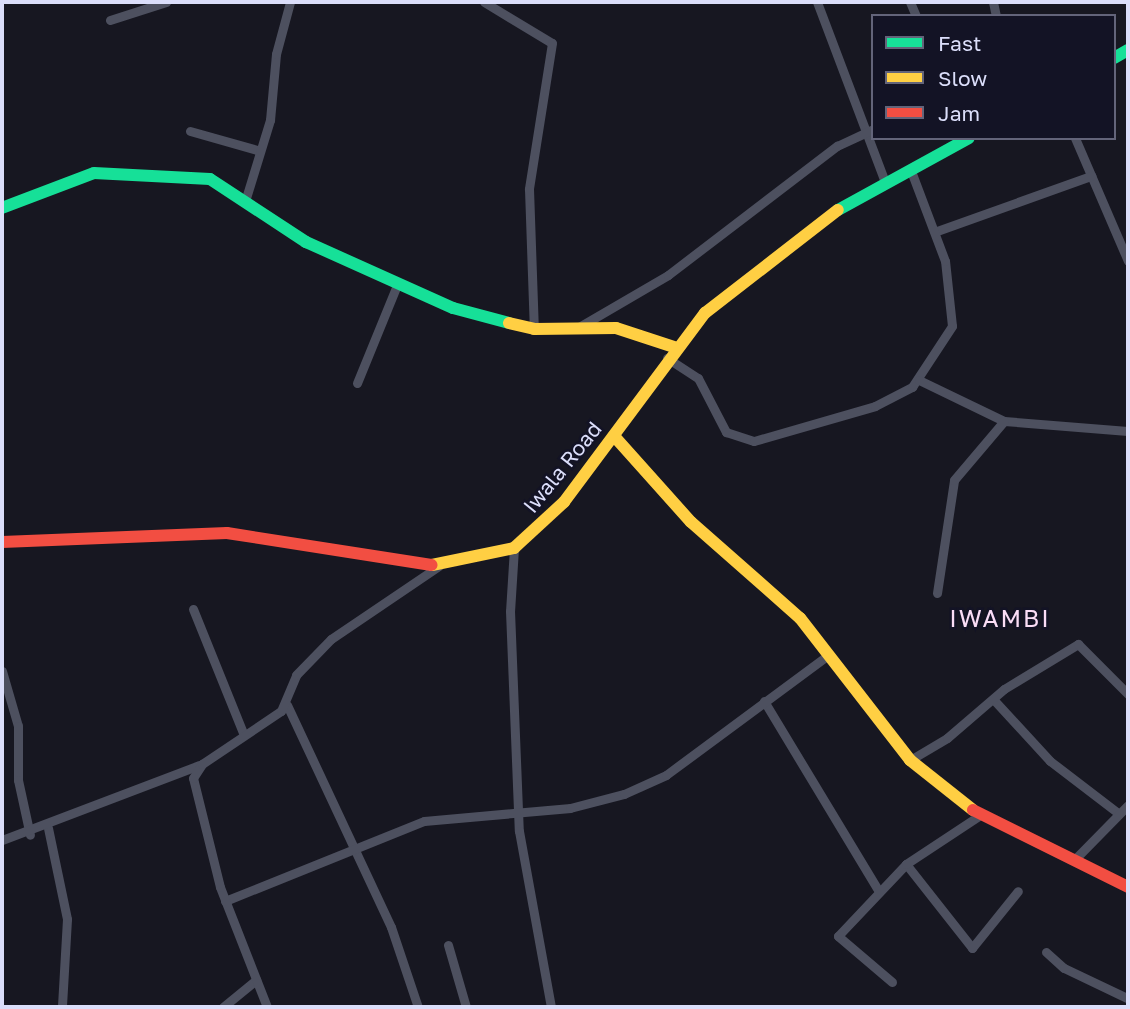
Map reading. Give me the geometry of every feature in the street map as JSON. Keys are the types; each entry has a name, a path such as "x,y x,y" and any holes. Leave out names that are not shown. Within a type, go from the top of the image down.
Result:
{"street":[{"path":"110,20 166,2"},
{"path":"246,198 257,150 270,120 276,54 290,2"},
{"path":"484,2 552,43 528,188 534,329"},
{"path":"579,327 668,275 837,146 869,131 817,2"},
{"path":"190,131 257,150"},
{"path":"872,140 885,182"},
{"name":"Iwala Road","path":"2,541 214,532 417,567 440,565 514,548 564,502 614,436 670,353 757,266 885,182 911,171 965,140"},
{"path":"1076,140 1128,261"},
{"path":"2,208 94,173 210,178 246,198 306,242 397,285 534,329 616,328 670,353 698,378 726,432 754,442 875,407 919,380 952,326 937,231 911,171"},
{"path":"937,231 1091,176"},
{"path":"358,383 397,285"},
{"path":"919,380 1004,421 1128,431"},
{"path":"937,593 954,480 1004,421"},
{"path":"614,436 691,522 791,608 910,760 980,815 1076,858 1128,887"},
{"path":"514,548 510,611 519,814 551,1007"},
{"path":"2,840 30,835 202,764 287,705 296,676 316,652 440,565"},
{"path":"194,609 244,735"},
{"path":"910,760 993,699 1078,644 1128,694"},
{"path":"225,901 424,821 519,814 598,803 645,785 828,655"},
{"path":"2,671 18,726 18,780 30,835"},
{"path":"993,699 1050,761 1118,813"},
{"path":"764,701 878,892"},
{"path":"287,705 395,937 418,1007"},
{"path":"202,764 193,791 225,901 267,1007"},
{"path":"1076,858 1128,805"},
{"path":"892,982 837,940 906,864 980,815"},
{"path":"48,828 67,919 62,1007"},
{"path":"906,864 972,948 1018,891"},
{"path":"448,945 466,1007"},
{"path":"1046,952 1064,968 1127,1000"},
{"path":"223,1007 256,980"}],"traffic: fast":[{"path":"1116,57 1128,50"},
{"path":"838,210 965,140"},
{"path":"2,208 94,173 210,179 306,242 453,308 509,323"}],"traffic: slow":[{"path":"432,565 514,548 564,502 705,313 838,210"},
{"path":"509,323 534,329 616,328 674,347"},
{"path":"614,436 691,522 800,618 910,760 973,810"}],"traffic: jam":[{"path":"2,542 227,533 432,565"},
{"path":"973,810 1128,887"}],"district":[{"name":"IWAMBI","path":"1000,618"}]}
